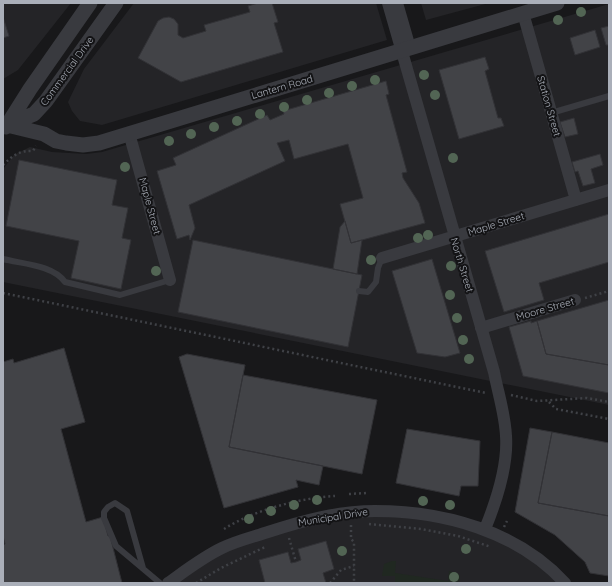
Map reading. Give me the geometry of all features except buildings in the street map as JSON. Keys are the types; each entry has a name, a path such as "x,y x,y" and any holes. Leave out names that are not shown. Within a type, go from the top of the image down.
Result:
{"street":[{"name":"Commercial Drive","path":"4,126 90,3"},
{"name":"Commercial Drive","path":"4,126 34,114 46,101 116,3"},
{"name":"North Street","path":"388,3 406,50"},
{"name":"North Street","path":"397,3 406,50 454,236 494,372 506,437 498,490 485,529"},
{"name":"Lantern Road","path":"4,126 44,134 56,141 72,144 99,143 557,3"},
{"name":"Station Street","path":"522,13 576,200"},
{"name":"Maple Street","path":"129,133 170,280"},
{"name":"Maple Street","path":"382,258 609,190"},
{"name":"Moore Street","path":"481,328 575,300"},
{"name":"Municipal Drive","path":"168,583 222,548 285,526 328,516 375,511 436,517 485,529 510,540 531,553 565,583"}],"lane":[{"path":"551,113 609,96"},
{"name":"Maple Street","path":"359,291 368,292 375,285 382,258"},
{"path":"3,259 51,270 60,275 65,282 120,295 170,280"},
{"path":"143,568 127,511 115,503 110,505 105,509 104,516 112,539 126,556 160,583"}],"path":[{"path":"3,165 20,152 33,151 36,146"},
{"name":"Moore Street","path":"575,300 609,290"},
{"path":"3,293 489,393"},
{"path":"509,395 548,402 587,398 609,402"},
{"path":"548,402 556,409 609,419"},
{"path":"349,494 367,493"},
{"path":"224,529 243,518 260,512 322,496 335,496"},
{"path":"345,525 357,524"},
{"path":"365,524 421,529 458,536 487,546"},
{"path":"351,525 351,539 354,542 354,583"},
{"path":"285,526 287,540 296,562"},
{"path":"287,540 296,538"},
{"path":"196,583 239,558 271,545"},
{"path":"330,583 341,570 354,566"}],"shaded area":[{"path":"3,3 71,3 18,70 3,79"},
{"path":"134,3 376,3 387,40 102,125 80,121 72,111 68,102 84,69"},
{"path":"421,3 489,3 426,20"},
{"path":"609,4 609,405 3,282 3,169 14,155 30,147 52,152 86,154 102,152"},
{"path":"357,515 436,520 508,542 561,583 173,583 212,557 294,526"},
{"path":"396,561 395,573 448,581 449,571 459,574 459,583 395,583 395,576 382,576 384,564"}]}
